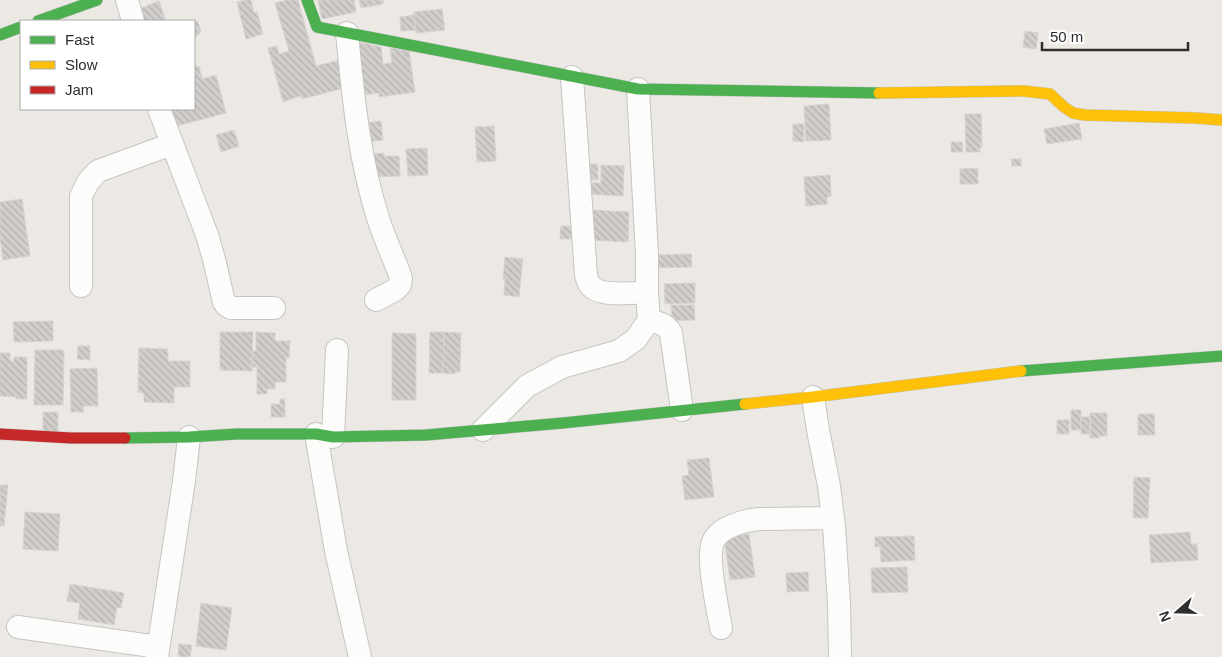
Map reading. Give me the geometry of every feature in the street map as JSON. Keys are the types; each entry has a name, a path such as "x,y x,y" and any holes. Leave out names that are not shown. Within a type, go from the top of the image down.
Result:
{"main road":[{"path":"41,20 97,0"},
{"path":"306,0 317,27 638,90 781,90 892,93 1024,91 1050,94 1064,108 1073,113 1085,115 1222,120"},
{"path":"0,35 20,27"},
{"path":"0,434 71,438 189,437 237,434 324,436 426,435 813,397 1025,371 1222,356"}],"street":[{"path":"127,0 133,20"},
{"path":"347,33 352,90 365,166 378,220 401,278 400,286 376,300"},
{"path":"572,77 586,275 591,286 600,291 614,293 647,292"},
{"path":"484,430 527,386 562,367 619,351 636,339 649,320 647,246 638,90"},
{"path":"159,110 207,235 224,302 232,308 274,308"},
{"path":"81,286 81,196 83,189 98,171 172,144"},
{"path":"649,320 664,324 671,333 682,410"},
{"path":"337,350 324,436 336,551 360,657"},
{"path":"813,397 833,518 839,604 840,657"},
{"path":"18,626 157,652 184,481 189,437"},
{"path":"721,628 710,558 713,542 720,533 735,524 748,520 768,518 833,518"}],"building":[{"path":"251,0 254,13 257,12 263,34 246,39 237,2"},
{"path":"298,0 316,66 340,60 348,87 302,99 301,96 283,102 268,48 277,46 279,54 289,51 275,3"},
{"path":"318,0 354,0 356,12 322,19"},
{"path":"359,0 383,0 383,4 361,8"},
{"path":"159,1 166,20 138,20 134,11"},
{"path":"442,9 445,30 416,33 414,12"},
{"path":"414,15 416,30 401,31 400,17"},
{"path":"195,21 198,22 201,31 195,38"},
{"path":"1025,31 1038,33 1036,49 1023,47"},
{"path":"354,41 381,47 383,64 392,63 390,48 409,51 415,92 379,97 379,93 362,95"},
{"path":"199,66 202,79 216,75 226,113 169,128 164,110 195,110 195,67"},
{"path":"829,104 831,140 806,141 804,106"},
{"path":"965,114 981,114 982,147 980,147 980,152 966,152"},
{"path":"381,121 383,140 366,142 364,123"},
{"path":"1079,123 1082,139 1047,144 1044,129"},
{"path":"793,124 804,124 804,142 793,141"},
{"path":"494,126 496,161 477,162 475,127"},
{"path":"234,130 239,146 221,152 216,135"},
{"path":"951,142 962,142 963,152 951,152"},
{"path":"427,148 428,175 408,176 406,149"},
{"path":"384,153 384,156 399,156 400,176 373,177 372,154"},
{"path":"1011,159 1021,159 1021,166 1012,166"},
{"path":"584,164 598,164 598,180 583,179"},
{"path":"601,165 624,166 623,196 582,194 582,182 601,183"},
{"path":"978,168 978,184 960,184 960,169"},
{"path":"830,175 831,196 827,197 827,204 806,206 804,177"},
{"path":"22,199 30,256 3,260 0,237 0,202"},
{"path":"591,210 629,212 628,242 590,240"},
{"path":"561,226 575,226 575,239 560,239"},
{"path":"691,254 692,267 654,268 654,255"},
{"path":"505,257 523,259 519,297 504,295"},
{"path":"695,283 695,303 665,304 664,284"},
{"path":"671,305 694,305 695,320 672,321"},
{"path":"53,321 53,341 14,342 13,322"},
{"path":"220,332 253,332 252,371 220,370"},
{"path":"256,332 275,333 275,341 290,341 289,358 286,358 286,382 275,382 275,389 267,389 267,394 257,394 257,367 252,367 253,351 256,351"},
{"path":"430,332 444,332 443,373 429,373"},
{"path":"444,332 461,333 460,372 455,372 455,374 443,373"},
{"path":"392,333 416,334 416,400 392,400"},
{"path":"78,346 90,346 90,360 77,359"},
{"path":"139,348 168,349 168,361 190,361 190,387 174,387 174,403 144,402 144,393 138,392"},
{"path":"35,350 64,350 63,405 34,405"},
{"path":"0,353 10,353 10,361 14,361 14,357 27,357 27,399 0,396"},
{"path":"97,368 98,406 83,406 84,412 71,412 70,369"},
{"path":"280,399 285,399 285,417 271,417 271,404 280,404"},
{"path":"1071,410 1081,410 1081,430 1071,430"},
{"path":"43,412 58,412 58,432 43,432"},
{"path":"1090,413 1107,413 1107,436 1090,438"},
{"path":"1138,414 1154,414 1155,435 1138,435"},
{"path":"1081,417 1090,417 1090,434 1081,434"},
{"path":"1057,420 1069,420 1069,434 1057,434"},
{"path":"709,458 714,497 685,500 682,476 689,475 687,460"},
{"path":"1134,477 1150,478 1148,518 1133,518"},
{"path":"0,485 8,485 4,526 0,526"},
{"path":"25,512 60,514 58,551 23,549"},
{"path":"1190,532 1191,544 1197,544 1198,560 1151,563 1149,535"},
{"path":"749,534 755,577 730,580 724,537"},
{"path":"914,536 915,560 881,562 880,546 875,547 875,537"},
{"path":"907,567 908,592 872,593 871,568"},
{"path":"808,572 809,591 787,592 786,573"},
{"path":"70,584 124,593 121,608 117,607 114,625 78,619 80,603 67,601"},
{"path":"201,603 232,608 226,650 196,646"},
{"path":"179,644 192,645 190,657 178,657"}],"traffic: fast":[{"path":"41,20 97,0"},
{"path":"307,0 317,27 638,89 879,93"},
{"path":"0,35 20,27"},
{"path":"1021,371 1222,356"},
{"path":"125,438 237,434 316,434 333,437 426,435 745,404"}],"traffic: slow":[{"path":"879,93 1024,91 1050,94 1073,113 1085,115 1222,120"},
{"path":"745,404 1021,371"}],"traffic: jam":[{"path":"0,434 71,438 125,438"}]}
